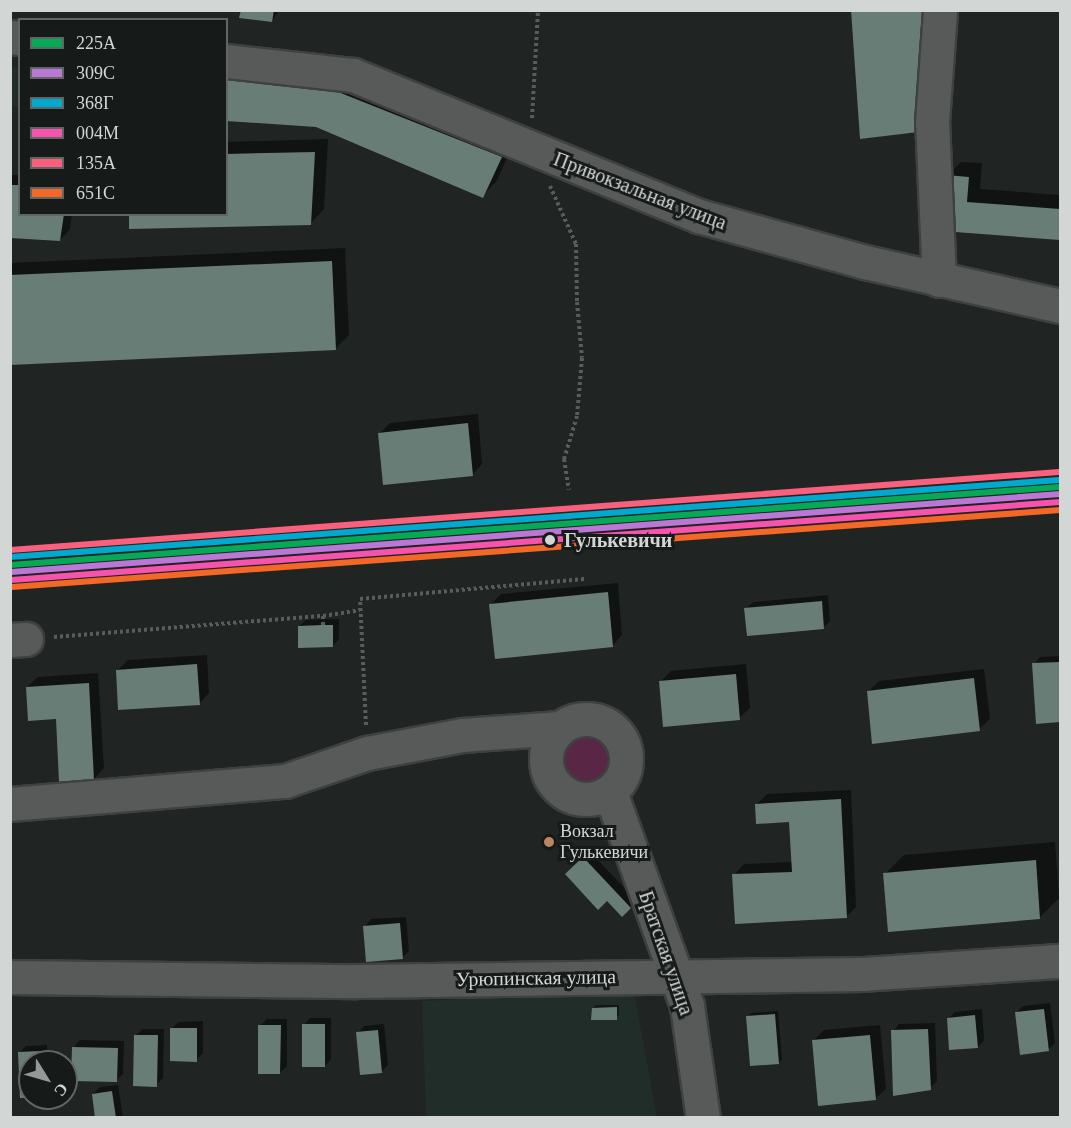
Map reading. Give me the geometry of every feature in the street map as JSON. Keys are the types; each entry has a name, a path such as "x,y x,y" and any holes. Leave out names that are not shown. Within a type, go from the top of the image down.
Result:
{"street":[{"path":"939,280 932,122 940,11"},
{"name":"Привокзальная улица","path":"228,60 353,75 699,216 771,238 939,280 1060,306"},
{"path":"583,718 608,725 618,734 624,745 625,771 610,792 597,798 584,800 570,797 554,784 546,766 546,752 550,739 559,728 583,718"},
{"path":"10,804 285,781 367,753 462,735 559,728"},
{"name":"Братская улица","path":"610,792 687,1006 703,1118"},
{"name":"Урюпинская улица","path":"10,977 356,981 862,974 1060,961"}],"path":[{"path":"538,10 532,158 552,190 576,244 577,302 582,358 577,416 564,459 569,490"},
{"path":"367,753 360,599 584,579"},
{"path":"18,640 324,616 360,610"},
{"path":"323,626 324,616"}],"shaded area":[{"path":"11,67 18,68 18,107 11,106"},
{"path":"587,735 601,739 609,747 613,761 609,775 601,783 587,787 573,783 565,775 561,761 565,747 573,739"},
{"path":"634,991 657,1117 426,1117 422,1001"}],"building":[{"path":"241,10 274,10 272,22 239,18"},
{"path":"851,10 930,10 935,130 860,139"},
{"path":"228,75 323,86 502,157 483,198 316,127 228,121"},
{"path":"315,152 311,225 129,229 129,216 228,216 228,154"},
{"path":"946,175 969,177 967,202 1060,209 1060,240 942,231"},
{"path":"10,185 18,185 18,216 64,216 60,241 10,238"},
{"path":"332,261 336,350 10,365 10,275"},
{"path":"468,423 473,476 383,485 378,433"},
{"name":"Гулькевичи","path":"608,592 613,647 495,659 489,604"},
{"path":"822,601 824,629 747,636 744,608"},
{"path":"333,625 333,647 298,648 298,626"},
{"path":"1060,662 1060,722 1036,724 1032,663"},
{"path":"197,664 200,705 118,710 116,670"},
{"path":"736,674 740,720 663,727 659,681"},
{"path":"974,678 980,731 872,744 867,691"},
{"path":"89,683 94,780 59,782 56,719 28,721 26,687"},
{"path":"841,799 847,918 735,924 732,874 792,872 789,822 756,824 755,804"},
{"path":"583,857 631,908 622,917 607,901 598,910 565,874"},
{"path":"1036,860 1040,919 888,932 883,873"},
{"path":"400,923 403,959 366,962 363,926"},
{"path":"617,1007 617,1020 591,1020 592,1008"},
{"path":"1044,1009 1049,1051 1020,1055 1015,1012"},
{"path":"775,1014 779,1064 750,1066 746,1016"},
{"path":"975,1015 978,1048 949,1050 947,1018"},
{"path":"302,1024 325,1024 325,1067 302,1067"},
{"path":"258,1025 281,1025 280,1074 258,1074"},
{"path":"170,1028 197,1028 197,1062 170,1061"},
{"path":"928,1029 931,1090 893,1096 891,1030"},
{"path":"378,1030 382,1073 360,1075 356,1032"},
{"path":"134,1035 158,1035 157,1087 133,1086"},
{"path":"870,1035 876,1100 818,1106 812,1040"},
{"path":"72,1047 118,1048 117,1082 78,1081 78,1050 72,1050"},
{"path":"112,1091 116,1118 95,1118 92,1094"}],"transit line":[{"name":"135А","path":"10,550 1059,472"},
{"name":"368Г","path":"10,557 1059,480"},
{"name":"225А","path":"10,565 1060,487"},
{"name":"309С","path":"11,572 1060,494"},
{"name":"004М","path":"11,580 1060,502"},
{"name":"651С","path":"12,587 1060,510"}],"place":[{"name":"Гулькевичи","path":"550,540"},
{"name":"Вокзал Гулькевичи","path":"549,842"}]}
